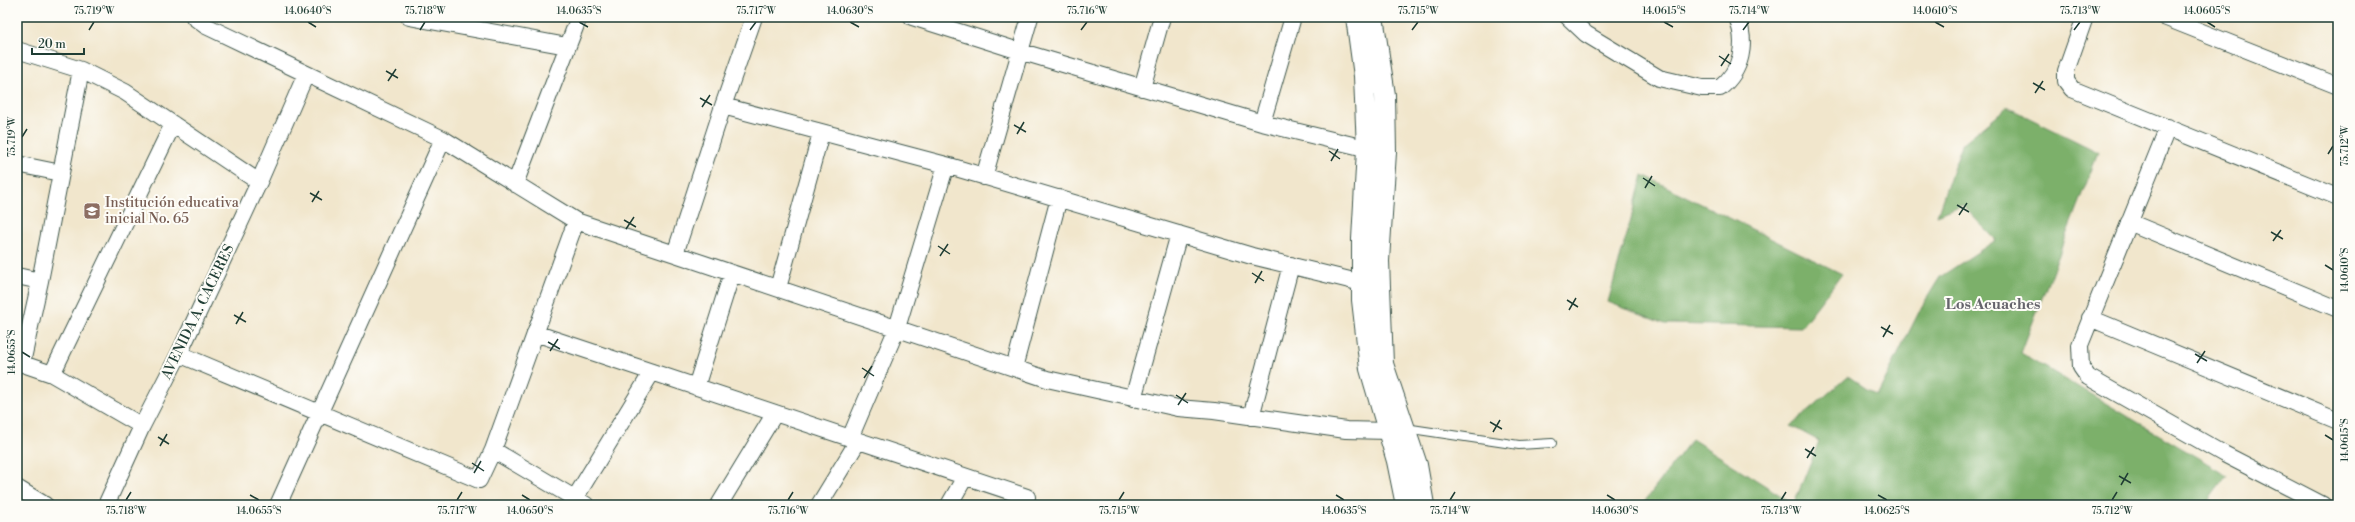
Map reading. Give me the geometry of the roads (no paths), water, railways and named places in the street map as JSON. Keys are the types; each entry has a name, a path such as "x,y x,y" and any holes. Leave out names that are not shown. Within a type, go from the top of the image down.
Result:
{"street":[{"path":"409,17 567,46"},
{"path":"515,184 579,17"},
{"path":"675,254 723,106 754,17"},
{"path":"912,17 1019,51 1262,123 1376,151"},
{"path":"984,177 1030,17"},
{"path":"1142,88 1162,17"},
{"path":"1262,123 1293,17"},
{"path":"1356,17 1376,151 1383,364 1396,429 1406,505"},
{"path":"1373,17 1385,95 1362,240 1362,283 1370,369 1396,429 1416,465 1424,505"},
{"path":"1568,17 1586,34 1659,78 1702,88 1720,88 1730,80 1738,67 1742,48 1741,28 1737,17"},
{"path":"2085,17 2066,71 2066,81 2072,89 2338,197"},
{"path":"2164,17 2338,86"},
{"path":"203,20 306,74 443,139 576,220 675,254 1047,379 1178,408 1346,430 1396,429"},
{"path":"17,50 81,70 125,92 259,182"},
{"path":"81,70 40,281 20,362 52,374 142,426"},
{"name":"AVENIDA A. CACERES","path":"106,505 142,426 179,354 259,182 306,74"},
{"path":"723,106 946,165 1291,266 1362,283"},
{"path":"52,374 173,124"},
{"path":"2168,127 2080,345 2078,356 2081,367 2088,377 2224,454 2323,505"},
{"path":"778,288 821,133"},
{"path":"278,505 443,139"},
{"path":"17,164 61,174"},
{"path":"819,505 854,439 897,328 946,165"},
{"path":"1014,368 1059,198"},
{"path":"179,354 479,480 493,450 576,220"},
{"path":"2129,222 2338,309"},
{"path":"1133,399 1179,234"},
{"path":"1251,417 1291,266"},
{"path":"696,387 732,273"},
{"path":"17,276 40,281"},
{"path":"2090,318 2338,421"},
{"path":"535,333 1027,497"},
{"path":"493,450 581,502 652,372"},
{"path":"719,505 775,413"},
{"path":"949,505 965,477"},
{"path":"17,488 45,505"}],"lane":[{"path":"1396,429 1519,445 1552,443"}],"place":[{"name":"Institución educativa inicial No. 65","path":"92,211"}],"district":[{"name":"Los Acuaches","path":"1993,304"}]}
